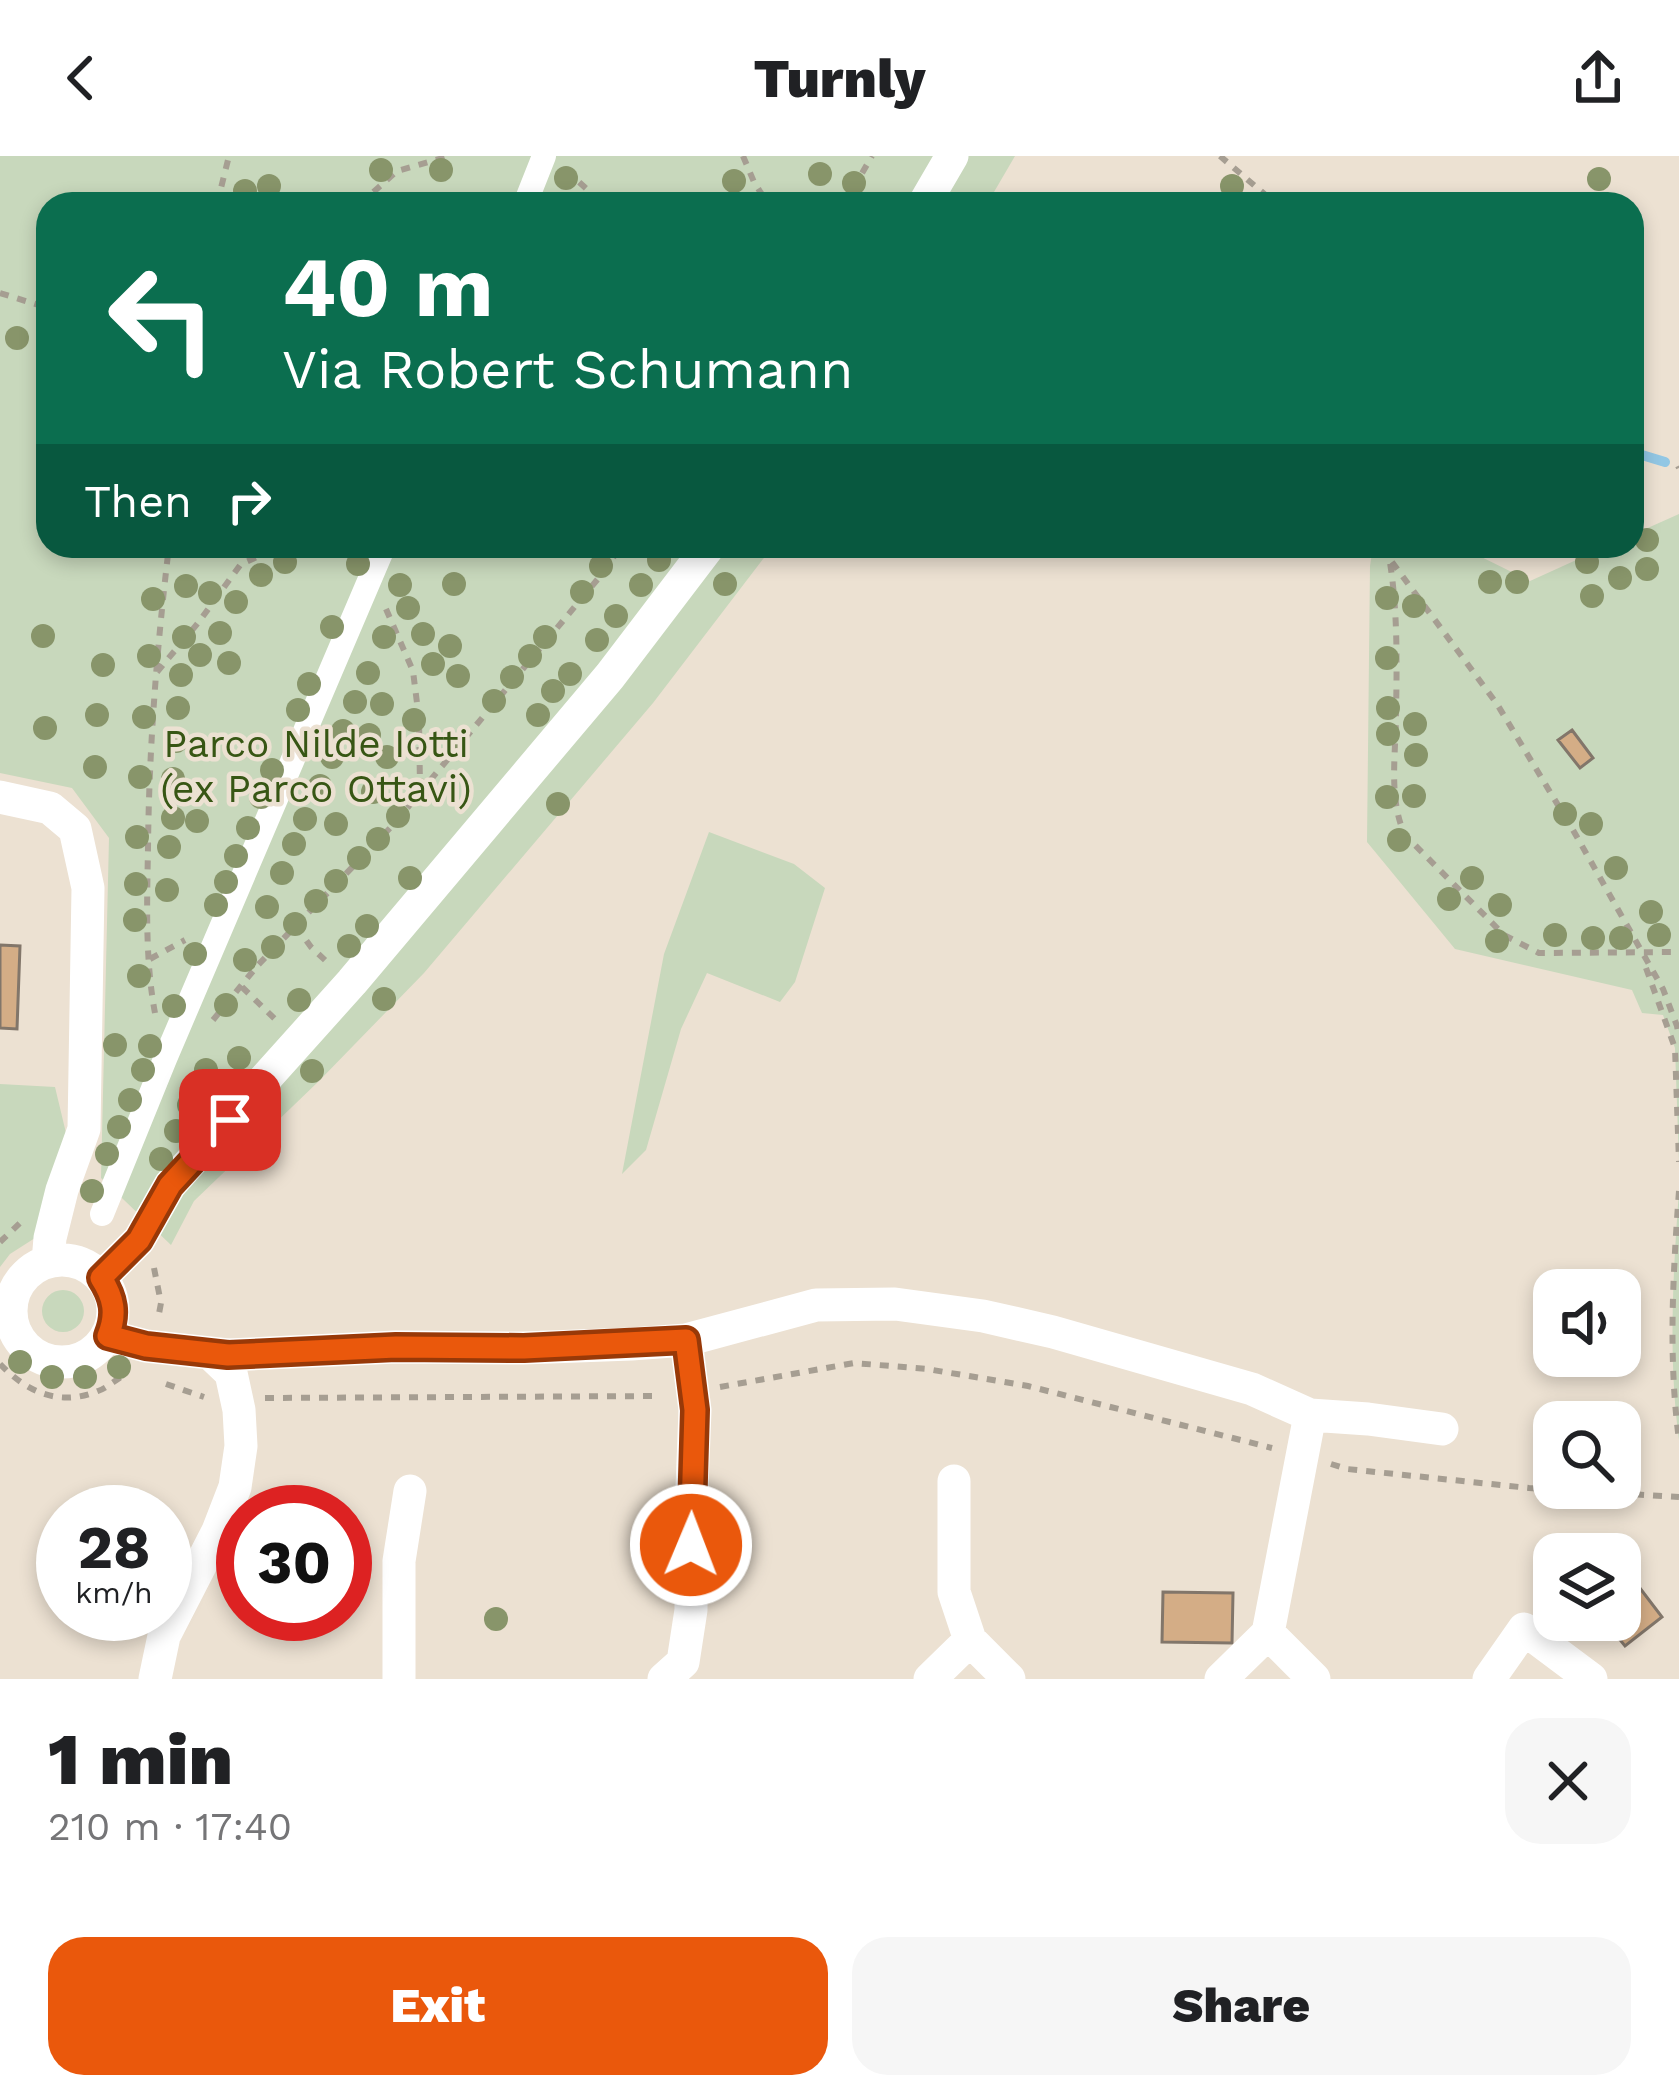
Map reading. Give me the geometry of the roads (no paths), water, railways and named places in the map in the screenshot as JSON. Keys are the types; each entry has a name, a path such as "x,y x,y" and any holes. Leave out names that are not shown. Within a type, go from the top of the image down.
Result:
{"street":[{"path":"530,192 544,156"},
{"path":"931,192 952,156"},
{"path":"102,1214 379,558"},
{"path":"101,1278 139,1240 170,1185 352,982 610,676 700,558"},
{"path":"0,796 50,808 75,829 88,888 85,1129 62,1190 48,1262"},
{"path":"48,1262 77,1262 101,1278 114,1312 108,1336 96,1350 62,1363 44,1360 28,1350 17,1336 6,1300 25,1276 48,1262"},
{"path":"108,1336 212,1354 545,1347 686,1340 816,1305 896,1304 1053,1332 1252,1390 1310,1415 1442,1429"},
{"path":"683,1673 691,1610 694,1393 686,1340"},
{"path":"154,1679 164,1636 218,1532 235,1487 241,1446 237,1398 231,1373 212,1354"},
{"path":"1221,1679 1268,1633 1310,1415"},
{"path":"954,1480 954,1592 970,1640 1010,1679"},
{"path":"399,1679 399,1561 410,1491"},
{"path":"1489,1679 1523,1629 1591,1679"},
{"path":"1268,1633 1314,1679"},
{"path":"930,1679 970,1640"}],"waterway":[{"path":"1644,456 1665,462"}],"park label":[{"name":"Parco Nilde Iotti (ex Parco Ottavi)","path":"316,766"}]}
